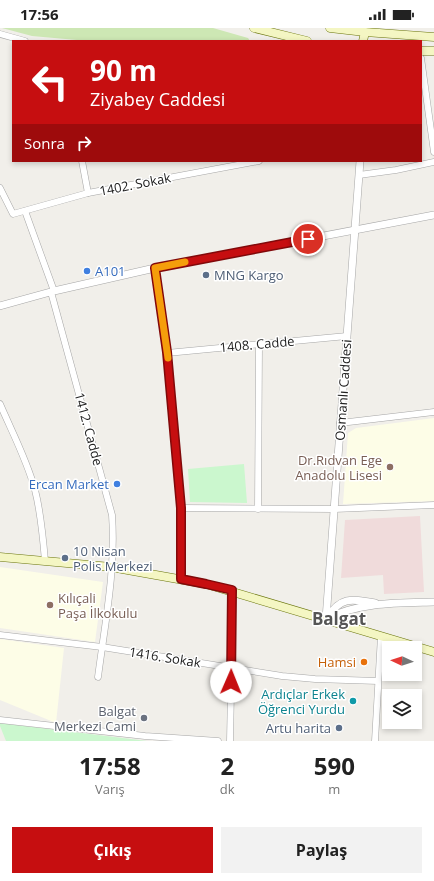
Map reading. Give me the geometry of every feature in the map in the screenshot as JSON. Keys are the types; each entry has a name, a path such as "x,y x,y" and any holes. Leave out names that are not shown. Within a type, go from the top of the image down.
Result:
{"main road":[{"path":"254,28 298,40"},
{"path":"330,28 365,32 379,37 434,37"},
{"path":"363,40 365,32"},
{"path":"422,51 434,51"},
{"path":"0,557 112,567 206,584 232,590 434,652"}],"street":[{"path":"0,34 21,40"},
{"path":"422,65 434,152"},
{"path":"82,162 88,193"},
{"name":"1402. Sokak","path":"0,188 13,214 88,193 254,162"},
{"name":"Osmanlı Caddesi","path":"326,620 360,162"},
{"path":"359,175 396,170 434,162"},
{"name":"1412. Cadde","path":"25,210 53,292 112,515 112,567 98,677"},
{"path":"0,306 155,268 434,215"},
{"path":"155,268 167,352 181,508 181,579"},
{"name":"1408. Cadde","path":"167,352 347,336"},
{"path":"258,508 259,344"},
{"path":"0,404 28,467 35,490 40,516 45,561"},
{"path":"340,423 434,412"},
{"path":"181,508 334,509 434,506"},
{"path":"230,741 232,590"},
{"path":"326,620 335,606 342,602 352,600 381,604 434,602"},
{"name":"1416. Sokak","path":"0,635 102,647 282,676 315,679 378,681"},
{"path":"374,741 381,636"},
{"path":"0,720 145,736 218,741"}],"shaded area":[{"name":"Dr.Rıdvan Ege Anadolu Lisesi","path":"434,418 434,501 343,504 348,433 356,428"},
{"path":"420,516 424,592 384,594 383,575 341,578 345,520"},
{"name":"Kılıçali Paşa İlkokulu","path":"0,567 103,582 95,642 0,628"},
{"path":"0,639 64,648 56,723 0,700"}],"green space":[{"path":"2,28 213,28 248,38 249,40 77,40 32,36"},
{"path":"244,464 247,503 190,502 188,469"},
{"path":"0,723 147,741 6,741"}],"slow traffic":[{"path":"168,358 155,268 185,262"}],"place":[{"name":"A101","path":"87,271"},
{"name":"MNG Kargo","path":"206,275"},
{"name":"Dr.Rıdvan Ege Anadolu Lisesi","path":"390,467"},
{"name":"Ercan Market","path":"117,484"},
{"name":"10 Nisan Polis Merkezi","path":"65,558"},
{"name":"Kılıçali Paşa İlkokulu","path":"50,605"},
{"name":"Hamsi","path":"364,662"},
{"name":"Ardıçlar Erkek Öğrenci Yurdu","path":"353,701"},
{"name":"Balgat Merkezi Cami","path":"144,718"},
{"name":"Artu harita","path":"339,728"}],"district":[{"name":"Balgat","path":"339,618"}],"route":[{"path":"231,682 232,590 181,579 181,508 167,352 155,268 308,239"}]}
